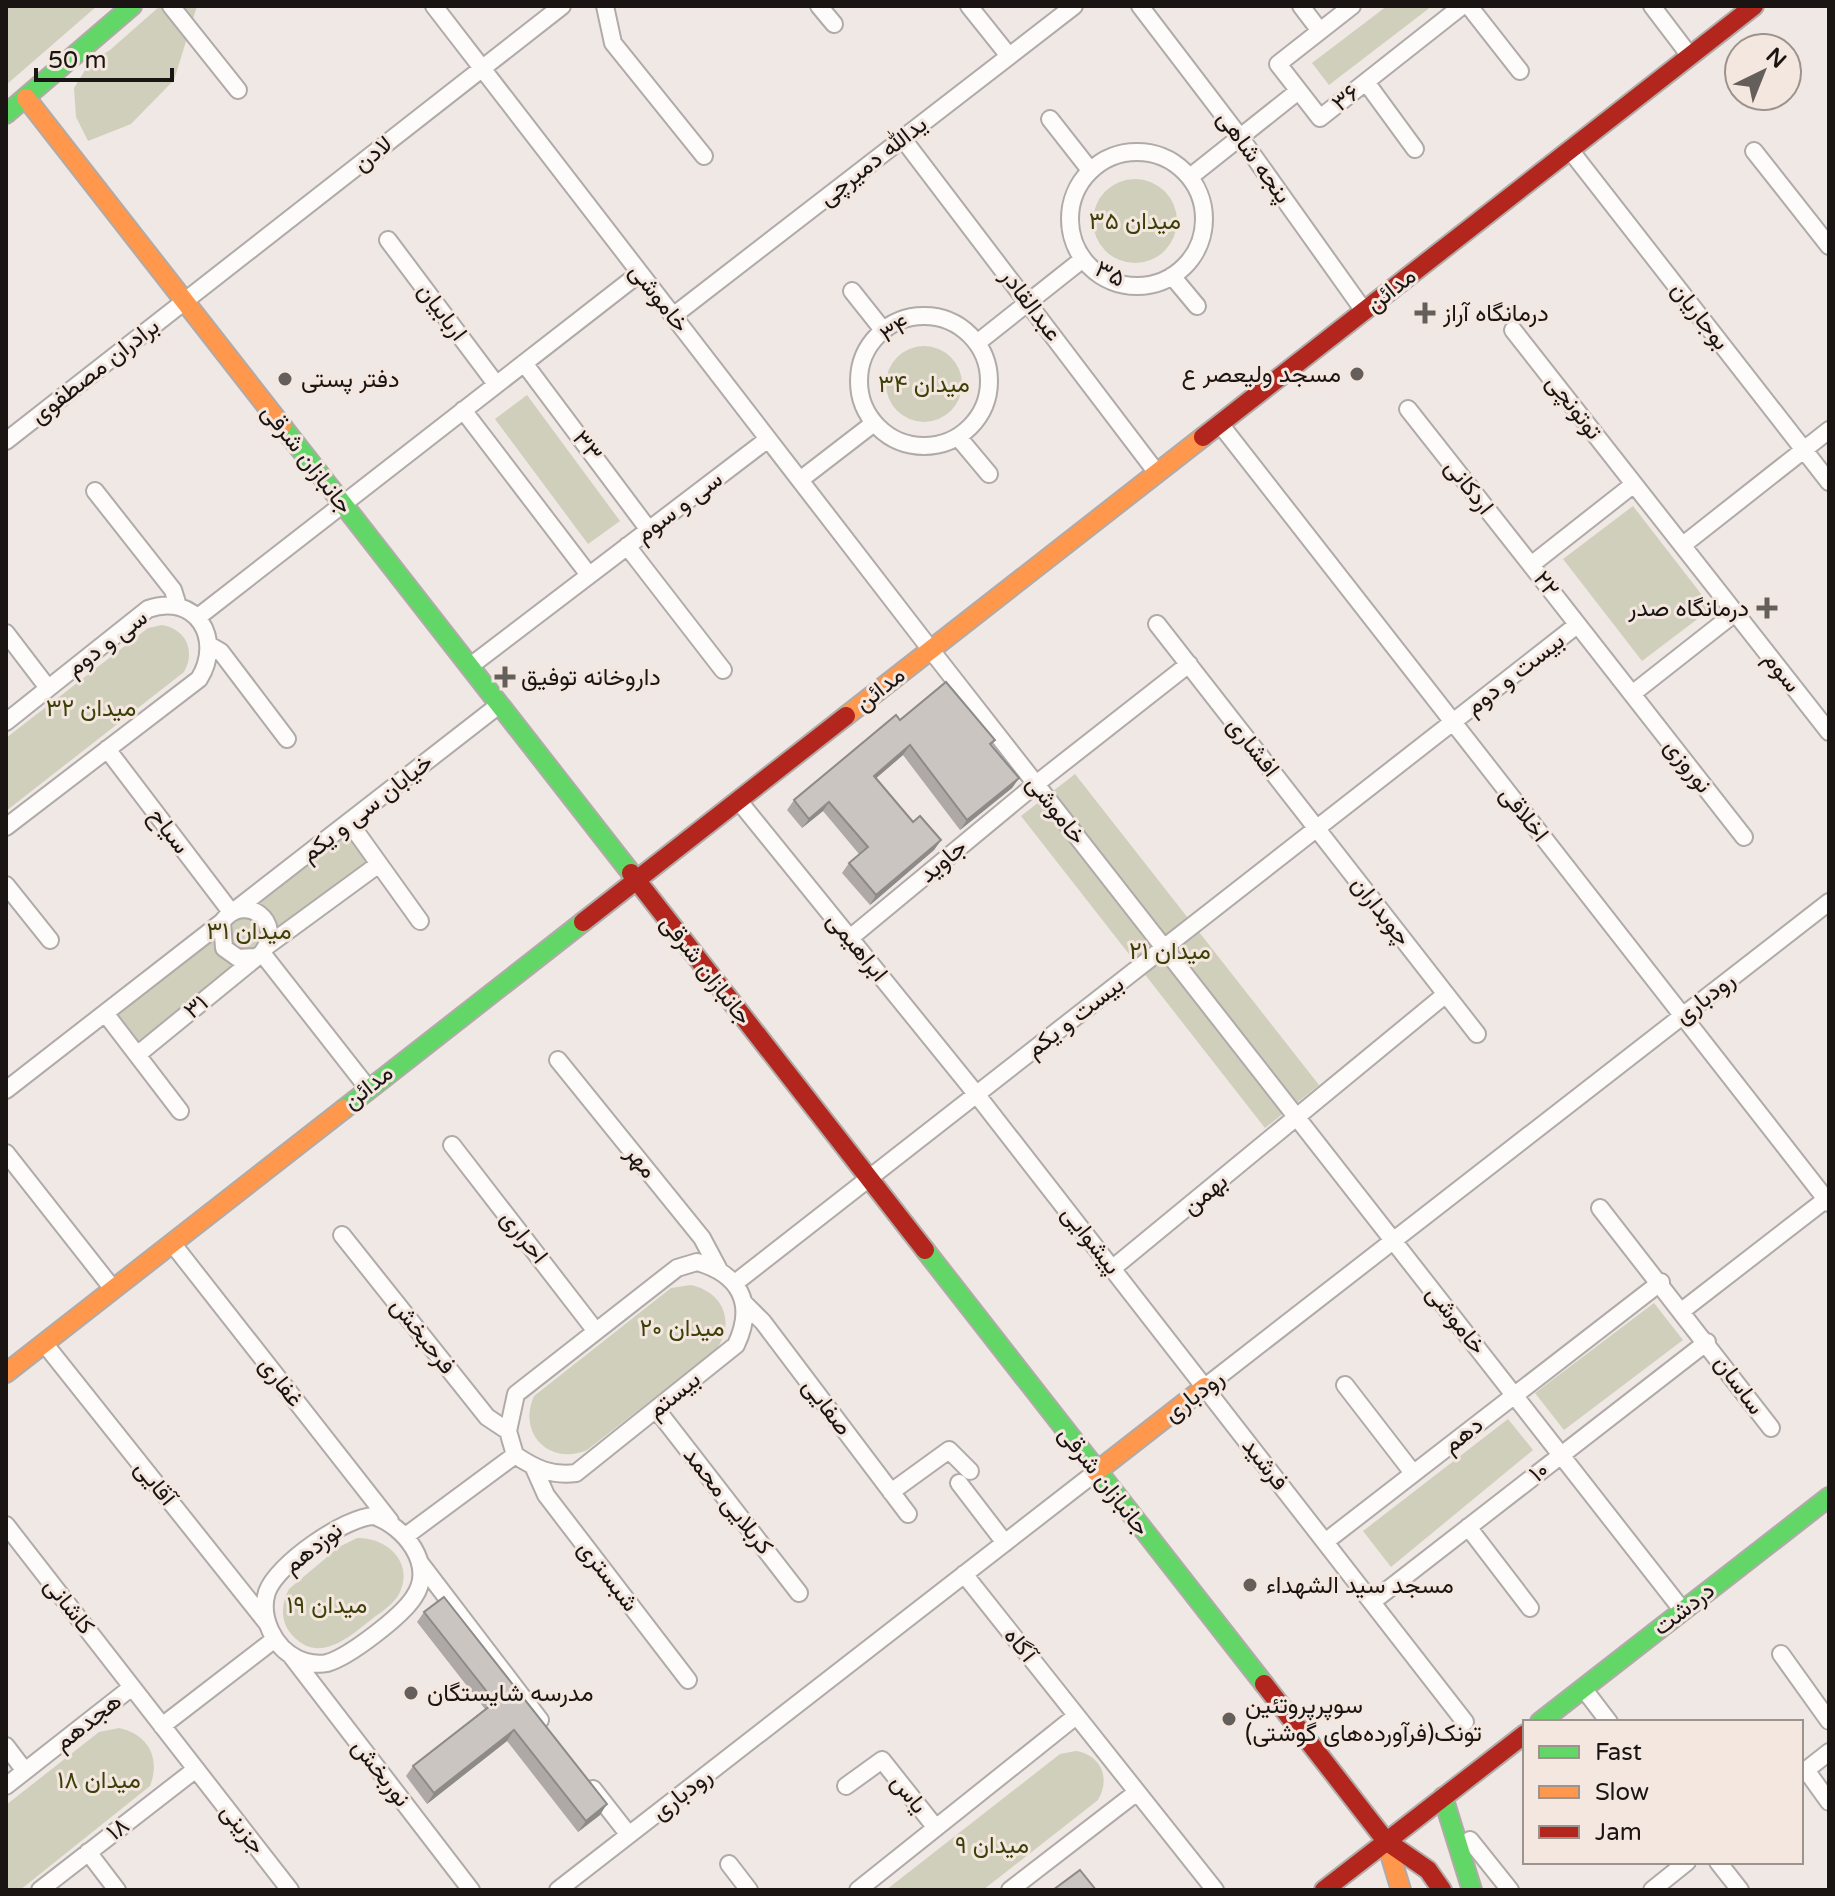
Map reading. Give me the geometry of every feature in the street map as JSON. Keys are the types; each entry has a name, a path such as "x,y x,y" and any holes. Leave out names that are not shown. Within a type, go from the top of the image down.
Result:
{"main road":[{"path":"6,114 132,6"},
{"name":"مدائن","path":"6,1373 367,1087 1754,6"},
{"name":"جانبازان شرقی","path":"26,98 1386,1841"},
{"name":"رودباری","path":"1096,1472 1205,1387"},
{"name":"دردشت","path":"1543,1720 1829,1497"},
{"path":"1334,1887 1386,1841 1523,1736"},
{"path":"1443,1797 1472,1890"},
{"path":"1386,1841 1401,1890"},
{"path":"1386,1841 1428,1870 1442,1890"}],"street":[{"path":"171,6 238,90"},
{"name":"خاموشی","path":"434,6 931,650 1683,1611"},
{"name":"لادن","path":"184,301 562,6"},
{"path":"605,6 613,43 704,156"},
{"path":"819,6 834,24"},
{"path":"969,6 1009,56"},
{"name":"یدالله دمیرچی","path":"673,316 1074,6"},
{"name":"پنجه شاهی","path":"1140,6 1240,137 1364,311"},
{"path":"1301,6 1320,31"},
{"name":"۳۶","path":"1352,6 1278,64 1320,118 1462,6"},
{"path":"1469,6 1520,71"},
{"path":"1652,6 1690,56"},
{"path":"1366,82 1415,149"},
{"path":"1190,177 1297,92"},
{"path":"1050,119 1090,170 1109,157 1130,152 1163,158 1190,177 1200,197 1204,219 1200,241 1189,261 1172,276 1197,306"},
{"name":"عبدالقادر","path":"903,139 1157,473"},
{"name":"بوجاریان","path":"1570,150 1829,482"},
{"path":"1754,151 1829,246"},
{"name":"۳۵","path":"1090,170 1075,194 1070,223 1074,242 1083,259 1115,282 1134,286 1154,284 1172,276"},
{"name":"اربابیان","path":"388,240 496,384"},
{"path":"800,480 874,423 888,436 914,445 941,444 958,437 975,423 985,404 989,383 986,362 977,343 1083,259"},
{"path":"6,827 199,679 206,668 209,645 198,617 640,273"},
{"path":"852,291 883,330"},
{"name":"برادران مصطفوی","path":"6,441 184,301"},
{"name":"۳۴","path":"874,423 863,405 859,385 861,365 869,346 883,330 901,320 922,316 943,319 962,328 977,343"},
{"name":"توتونچی","path":"1513,330 1634,484"},
{"name":"۳۳","path":"524,363 649,530"},
{"name":"اردکانی","path":"1408,409 1531,565"},
{"path":"463,410 589,575"},
{"name":"اخلاقی","path":"1220,424 1828,1200"},
{"path":"1683,545 1829,430"},
{"path":"958,437 989,474"},
{"name":"سی و سوم","path":"469,667 768,439"},
{"path":"1632,694 1735,613 1634,484"},
{"name":"۲۲","path":"1632,694 1531,565 1634,484"},
{"path":"95,491 173,590 178,606"},
{"path":"627,546 723,670"},
{"name":"سی و دوم","path":"6,722 148,609 164,604 178,606 198,617"},
{"name":"سوم","path":"1735,613 1829,732"},
{"name":"افشاری","path":"1157,624 1317,829"},
{"name":"بیست و دوم","path":"1453,722 1577,625"},
{"path":"6,633 48,688"},
{"path":"209,645 221,652 287,739"},
{"path":"1036,784 1189,664"},
{"name":"نوروزی","path":"1632,694 1744,837"},
{"name":"خیابان سی و یکم","path":"6,1090 499,705"},
{"name":"بیست و یکم","path":"735,1283 1453,722"},
{"name":"سیاح","path":"107,749 229,915"},
{"name":"جاوید","path":"850,938 1036,784"},
{"name":"ابراهیمی","path":"738,800 977,1095"},
{"path":"349,822 420,921"},
{"name":"چوبداران","path":"1317,829 1477,1034"},
{"name":"۳۱","path":"137,1055 261,952 379,864"},
{"path":"6,885 50,940"},
{"name":"رودباری","path":"1205,1387 1829,902"},
{"path":"250,909 264,916 270,931 261,952 238,958 224,948 229,915 250,909"},
{"path":"261,952 367,1087"},
{"path":"1296,1119 1446,994"},
{"path":"105,1013 180,1111"},
{"name":"مهر","path":"558,1060 702,1238 718,1268"},
{"name":"پیشوایی","path":"977,1095 1205,1387"},
{"name":"بهمن","path":"1113,1268 1296,1119"},
{"name":"احراری","path":"452,1145 595,1330"},
{"path":"6,1153 113,1289"},
{"path":"1683,1310 1828,1200"},
{"path":"1600,1208 1661,1282"},
{"name":"فرحبخش","path":"342,1235 487,1417 508,1431"},
{"name":"غفاری","path":"172,1243 390,1521"},
{"path":"407,1535 515,1455 508,1431 516,1394 677,1268 697,1262 718,1268 735,1283 744,1303"},
{"name":"ساسان","path":"1661,1282 1771,1428"},
{"name":"دهم","path":"1325,1542 1661,1282"},
{"name":"بیستم","path":"515,1455 534,1468 557,1475 576,1473 736,1345 745,1327 744,1303"},
{"name":"صفایی","path":"744,1303 763,1322 908,1514"},
{"name":"۱۰","path":"1372,1602 1707,1342"},
{"name":"آقایی","path":"44,1343 267,1623"},
{"path":"1345,1385 1413,1473"},
{"name":"فرشید","path":"1205,1387 1325,1542"},
{"name":"کربلایی محمد","path":"657,1410 799,1593"},
{"path":"891,1492 949,1450 1005,1543"},
{"name":"شبستری","path":"534,1468 546,1495 688,1680"},
{"name":"رودباری","path":"565,1888 1096,1472"},
{"name":"نوزدهم","path":"267,1623 267,1592 279,1573 344,1523 360,1517 390,1521"},
{"path":"390,1521 407,1535 418,1560 552,1735"},
{"name":"کاشانی","path":"6,1525 162,1726"},
{"path":"1468,1527 1530,1608"},
{"path":"1325,1542 1465,1722"},
{"path":"267,1623 275,1639 291,1656 323,1664 342,1658 416,1595 421,1579 418,1560"},
{"name":"آگاه","path":"964,1574 1076,1716"},
{"path":"162,1726 275,1639"},
{"path":"1781,1654 1829,1721"},
{"name":"نوربخش","path":"291,1656 471,1890"},
{"name":"هجدهم","path":"6,1786 132,1687"},
{"path":"1583,1688 1607,1720"},
{"path":"858,1890 1076,1716 1215,1890"},
{"name":"جزینی","path":"162,1726 290,1890"},
{"path":"6,1746 25,1771"},
{"path":"1829,1752 1803,1772 1829,1802"},
{"name":"یاس","path":"846,1786 882,1760 936,1828"},
{"name":"۱۸","path":"40,1890 196,1769"},
{"path":"581,1773 629,1835"},
{"path":"1010,1890 1137,1792"},
{"path":"1470,1840 1510,1890"},
{"path":"88,1852 117,1890"},
{"path":"729,1864 749,1890"},
{"path":"1652,1890 1684,1864"},
{"path":"1720,1864 1740,1890"}],"green space":[{"path":"6,6 97,6 6,85"},
{"path":"160,6 197,6 174,80 131,124 88,141 76,117 74,88 90,62 110,50"},
{"path":"1387,6 1432,6 1329,85 1312,63"},
{"name":"میدان ۳۵","path":"1135,179 1151,182 1165,191 1174,205 1177,221 1174,237 1165,251 1151,260 1135,263 1119,260 1105,251 1096,237 1093,221 1096,205 1105,191 1119,182"},
{"name":"میدان ۳۴","path":"924,346 938,349 951,357 959,370 962,384 959,398 951,411 938,419 924,422 910,419 897,411 889,398 886,384 889,370 897,357 910,349"},
{"path":"527,395 620,521 588,544 495,419"},
{"path":"1633,506 1712,608 1642,661 1563,559"},
{"name":"میدان ۳۲","path":"162,625 177,631 186,642 189,656 184,672 6,811 6,738 148,628"},
{"name":"میدان ۲۱","path":"1075,774 1319,1085 1265,1128 1021,816"},
{"name":"میدان ۳۱","path":"347,830 372,863 138,1046 112,1013"},
{"name":"میدان ۲۰","path":"691,1285 711,1294 723,1310 725,1329 716,1350 587,1450 561,1454 540,1443 530,1423 534,1396 671,1288"},
{"path":"1654,1303 1683,1340 1564,1430 1535,1393"},
{"path":"1508,1419 1533,1450 1391,1567 1363,1531"},
{"name":"میدان ۱۹","path":"357,1538 388,1547 401,1562 403,1583 399,1594 387,1608 344,1640 323,1648 302,1644 288,1630 284,1619 284,1601 289,1589 339,1547"},
{"name":"میدان ۱۸","path":"119,1728 138,1736 150,1749 154,1766 150,1786 20,1890 6,1890 6,1805 99,1732"},
{"name":"میدان ۹","path":"1076,1751 1092,1757 1101,1769 1104,1784 1098,1800 983,1890 886,1890 1060,1754"}],"building":[{"path":"946,682 995,740 990,744 1019,778 967,820 910,745 874,776 913,822 920,816 941,840 876,895 849,863 868,847 829,802 809,819 794,800 896,715 900,720"},
{"path":"444,1597 607,1804 586,1821 514,1730 434,1793 413,1766 495,1702 424,1612"},
{"path":"1080,1870 1096,1890 1053,1890"}],"traffic: fast":[{"path":"6,114 132,6"},
{"path":"282,426 631,873"},
{"path":"344,1109 583,922"},
{"path":"925,1250 1264,1684"},
{"path":"1543,1720 1829,1497"},
{"path":"1443,1797 1472,1890"}],"traffic: slow":[{"path":"26,98 282,426"},
{"path":"846,716 1203,437"},
{"path":"6,1373 344,1109"},
{"path":"1096,1472 1205,1387"},
{"path":"1386,1841 1401,1890"}],"traffic: jam":[{"path":"1203,437 1754,6"},
{"path":"583,922 846,716"},
{"path":"631,873 925,1250"},
{"path":"1264,1684 1386,1841 1428,1870 1442,1890"},
{"path":"1324,1890 1523,1736"}],"place":[{"name":"درمانگاه آراز","path":"1425,313"},
{"name":"مسجد ولیعصر ع","path":"1357,374"},
{"name":"دفتر پستی","path":"285,379"},
{"name":"درمانگاه صدر","path":"1767,608"},
{"name":"داروخانه توفیق","path":"505,677"},
{"name":"مسجد سید الشهداء","path":"1250,1585"},
{"name":"مدرسه شایستگان","path":"411,1693"},
{"name":"سوپرپروتئین تونک(فرآورده‌های گوشتی)","path":"1229,1719"}]}
